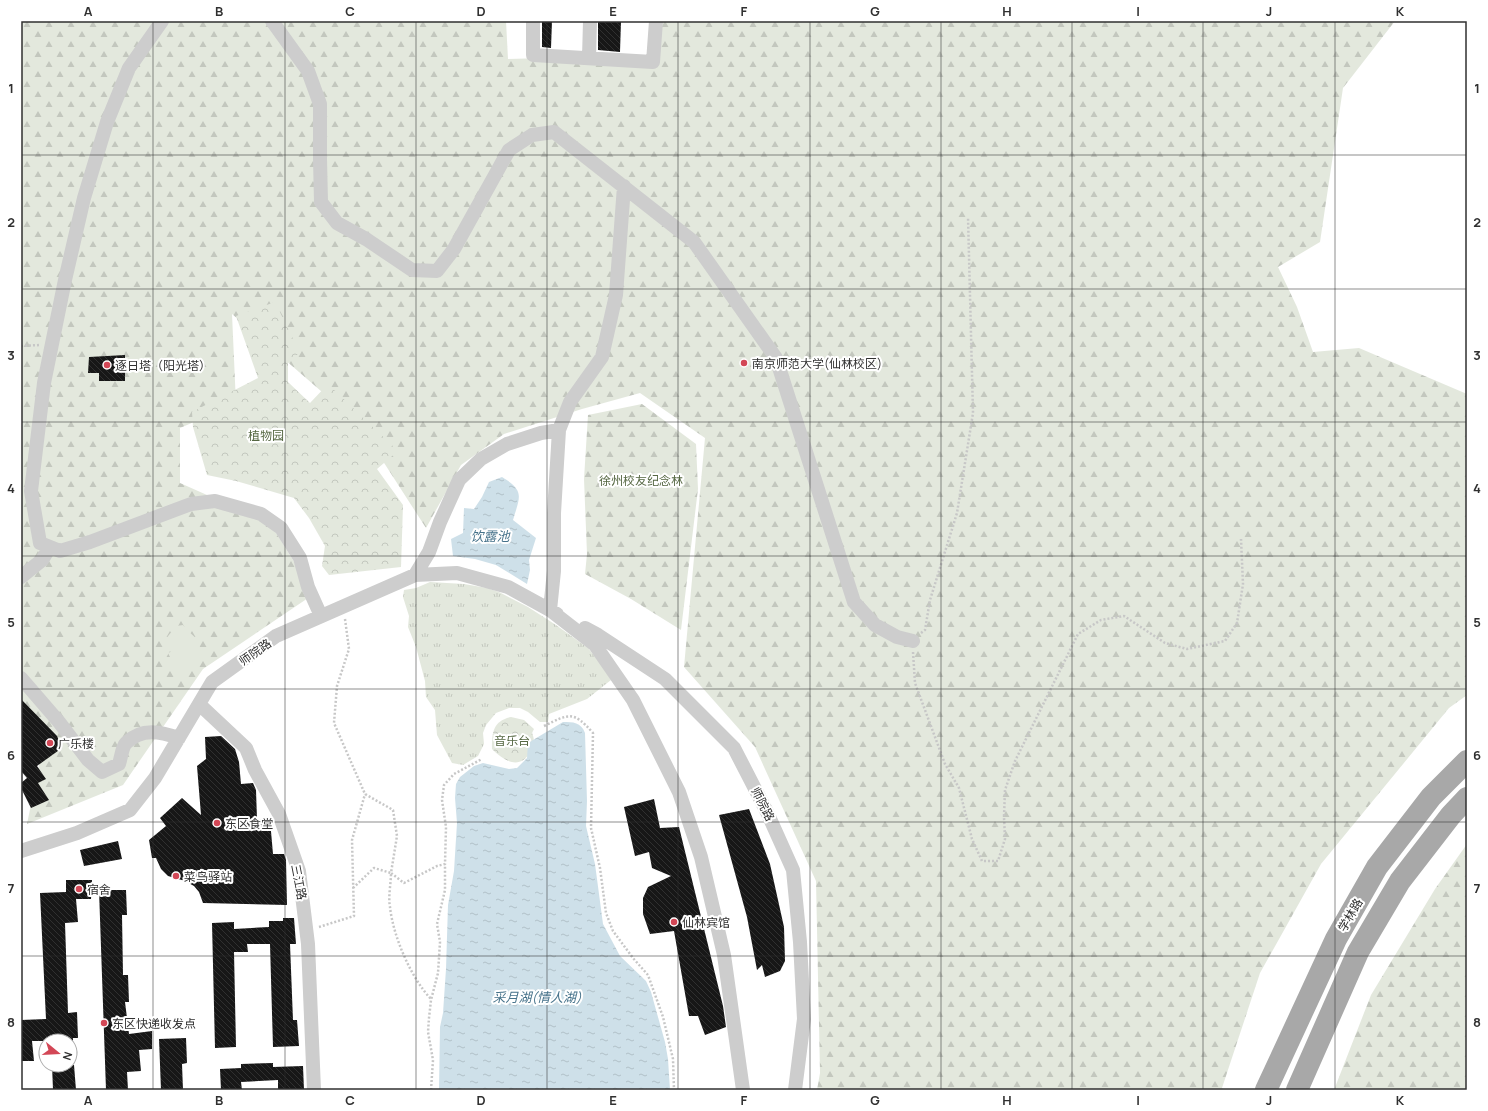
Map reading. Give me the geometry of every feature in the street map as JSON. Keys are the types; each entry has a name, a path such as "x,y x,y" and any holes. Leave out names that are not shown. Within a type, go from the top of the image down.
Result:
{"main road":[{"name":"学林路","path":"1266,1090 1336,939 1378,867 1431,797 1467,760"},
{"path":"1297,1090 1358,952 1400,881 1451,815 1467,798"}],"street":[{"path":"162,21 129,68 107,122 84,198 65,280 44,383 31,491 40,543 60,551 90,542 191,504 215,501 261,514 281,528 300,558 308,587 322,616"},
{"path":"272,21 308,71 320,104 321,202 337,223 366,239 412,270 437,271 454,249 509,150 532,135 554,132 694,242 776,358 854,602 875,625 897,637 913,641"},
{"path":"533,21 533,55 653,62 656,21"},
{"path":"589,58 590,21"},
{"path":"550,610 554,570 554,513 559,430 570,402 602,357 616,295 624,186"},
{"path":"415,575 429,552 440,522 459,480 481,459 507,444 541,433 559,430"},
{"path":"21,577 42,560 50,547"},
{"name":"师院路","path":"21,851 77,833 130,810 155,778 212,682 276,636 415,575 457,573 508,587 598,635 665,679 734,748 768,812 794,870 804,1019 795,1090"},
{"name":"师院路","path":"550,610 595,645 599,650 634,700 679,792 701,857 724,955 743,1090"},
{"path":"21,678 59,722 88,760 102,772 119,764 126,744 144,732 166,734 179,738"},
{"name":"三江路","path":"199,704 246,748 255,770 279,814 299,871 308,944 314,1090"}],"path":[{"path":"968,217 973,413 957,513 930,600 925,630 913,641 915,683 945,764 959,788 972,839 982,861 998,861 1005,839 1005,790 1015,761 1078,634 1101,620 1124,616 1165,643 1187,649 1225,641 1237,623 1243,584 1242,539"},
{"path":"343,607 349,649 337,686 334,723 366,794 393,810 397,836 391,873 390,906 398,942 424,992 431,1000"},
{"path":"544,726 563,716 571,716 578,718 593,733 591,828 601,876 606,913 613,931 648,975 663,1017 673,1060 674,1090"},
{"path":"431,1090 433,1060 428,1032 431,1000 438,973 440,942 437,924 445,890 446,827 442,800 444,785 454,774 482,759"},
{"path":"306,930 354,916 352,840 366,794"},
{"path":"353,888 374,868 391,873 404,884 437,866 445,864"}],"green space":[{"name":"南京师范大学(仙林校区)","path":"21,21 506,21 508,59 655,55 658,21 1395,21 1343,88 1320,242 1278,267 1297,307 1313,352 1359,348 1467,394 1467,695 1449,708 1321,864 1260,973 1222,1088 1224,1090 817,1090 820,1073 816,881 755,747 684,667 705,438 640,393 582,409 504,434 461,465 426,528 359,424 232,314 236,404 180,428 180,483 270,523 314,594 203,669 123,785 27,824 47,726 21,705"},
{"name":"植物园","path":"275,302 300,353 288,361 288,382 310,403 328,384 398,451 377,469 403,505 401,567 329,575 322,566 325,546 309,518 294,498 236,481 207,475 193,427 192,412 258,378 236,316"},
{"name":"徐州校友纪念林","path":"642,404 696,444 698,489 681,630 631,599 585,574 587,554 584,479 588,415"},
{"path":"430,582 464,584 487,588 499,592 528,607 588,648 601,664 611,680 587,699 549,714 548,722 540,722 528,712 520,708 509,708 496,713 486,725 483,733 484,744 478,756 463,765 452,763 437,735 435,710 426,697 425,681 416,647 408,627 409,616 403,597 404,590 416,588"},
{"path":"183,625 198,640 203,660 184,678 168,653 173,651 165,640 176,626"},
{"name":"音乐台","path":"511,717 524,720 534,729 532,733 534,742 531,751 522,761 517,762 507,760 492,749 493,732 497,724 500,721"},
{"path":"1467,844 1467,1090 1334,1090 1371,995 1435,889"}],"water":[{"name":"饮露池","path":"502,477 514,486 519,495 513,520 536,538 529,560 530,570 527,584 496,565 475,559 453,556 451,539 463,533 464,508 474,509 489,482"},
{"name":"采月湖(情人湖)","path":"563,722 579,725 585,733 587,801 586,826 595,864 603,924 620,956 646,981 651,992 665,1042 668,1059 670,1090 439,1090 440,1027 443,1013 446,969 448,905 454,871 457,823 455,798 456,784 460,777 474,766 483,763 509,769 517,768 527,758 528,743"}],"building":[{"path":"542,21 552,21 551,48 542,47"},
{"path":"598,21 621,21 620,52 598,50"},
{"name":"逐日塔（阳光塔）","path":"125,355 125,381 99,381 99,373 88,373 89,357"},
{"name":"广乐楼","path":"21,699 57,736 62,748 37,766 46,779 38,783 49,800 31,808 21,788 21,783 27,778 21,771"},
{"name":"东区食堂","path":"221,736 235,749 239,762 241,784 253,783 256,790 257,819 270,820 273,854 284,854 286,860 287,905 203,903 199,892 194,886 185,881 168,876 161,869 156,858 152,858 149,840 166,826 160,818 182,798 201,815 197,766 206,759 205,737"},
{"name":"仙林宾馆","path":"654,799 660,828 679,827 723,1006 726,1027 705,1035 698,1016 689,1016 674,931 650,934 643,914 643,898 648,887 671,876 652,868 649,852 635,856 624,807"},
{"name":"仙林宾馆","path":"749,809 770,864 784,927 785,961 780,971 765,977 762,965 757,970 747,917 719,815"},
{"path":"118,841 122,859 84,866 80,850"},
{"path":"66,880 92,880 91,899 76,899 78,922 65,923 68,1013 77,1012 78,1033 38,1033 38,1041 32,1041 34,1061 21,1061 21,1020 46,1019 40,893 66,892"},
{"path":"99,890 126,890 127,915 122,915 123,975 128,975 129,1002 125,1002 129,1034 152,1031 152,1049 139,1050 141,1071 127,1072 128,1090 106,1090"},
{"path":"283,918 294,918 296,944 290,944 293,1020 297,1020 299,1046 273,1047 270,944 247,944 248,952 234,952 236,1047 215,1048 212,923 234,922 234,929 269,927 269,921 283,921"},
{"path":"186,1038 187,1063 182,1064 183,1090 161,1090 159,1039"},
{"path":"273,1063 273,1067 303,1066 304,1090 278,1090 278,1080 241,1082 242,1090 221,1090 220,1069 241,1068 241,1064"},
{"path":"52,1073 75,1073 76,1090 53,1090"}],"place":[{"name":"南京师范大学(仙林校区)","path":"744,363"},
{"name":"逐日塔（阳光塔）","path":"107,365"},
{"name":"广乐楼","path":"50,743"},
{"name":"东区食堂","path":"217,823"},
{"name":"菜鸟驿站","path":"176,876"},
{"name":"宿舍","path":"79,889"},
{"name":"仙林宾馆","path":"674,922"},
{"name":"东区快递收发点","path":"104,1023"}]}
